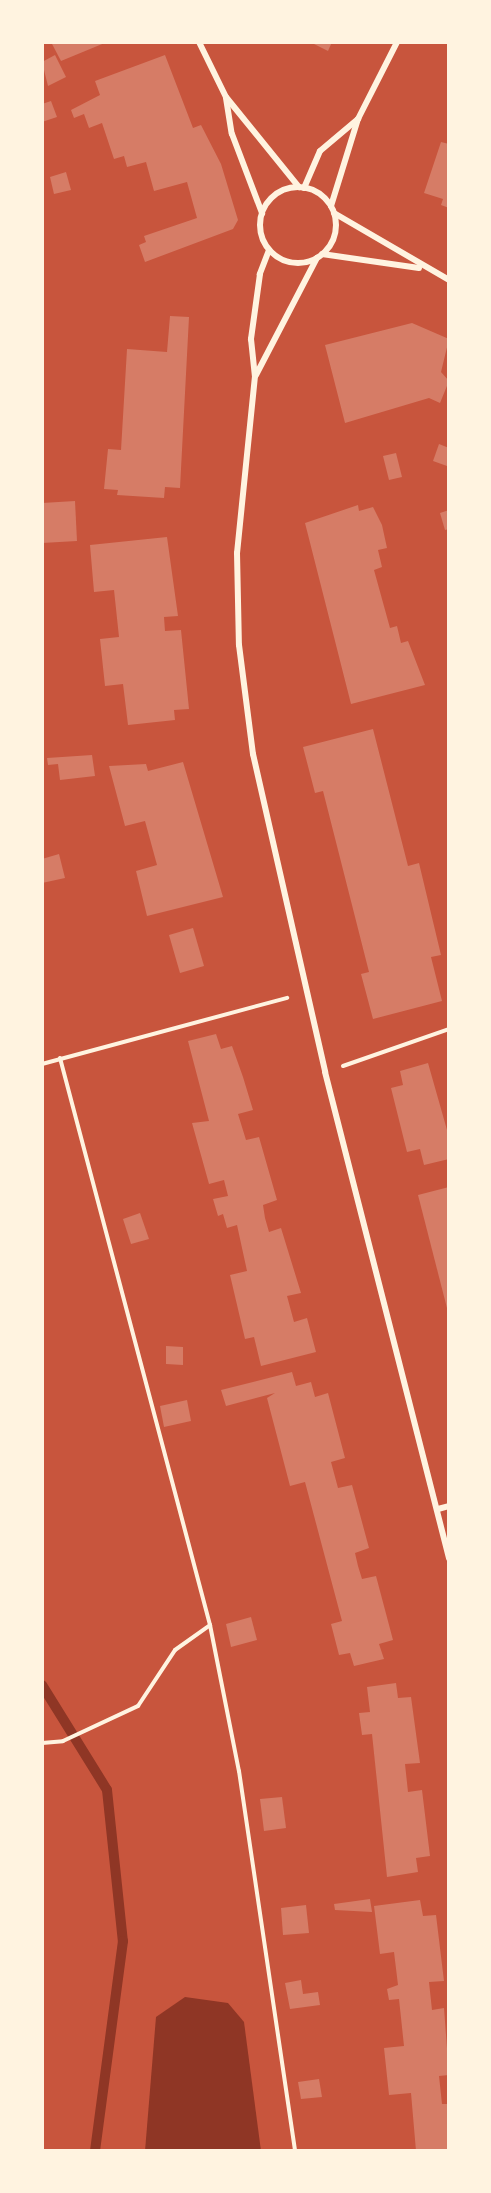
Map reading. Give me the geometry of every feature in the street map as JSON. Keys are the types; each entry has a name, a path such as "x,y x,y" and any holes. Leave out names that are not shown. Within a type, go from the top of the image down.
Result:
{"street":[{"path":"199,42 226,97 302,187 422,268 449,280"},
{"path":"255,376 336,228 333,209 358,119 397,42"},
{"path":"226,97 232,134 262,213 262,239 269,250 300,263 320,256 422,268"},
{"path":"302,187 320,151 358,119"},
{"path":"262,213 276,193 302,187"},
{"path":"269,250 260,274 251,339 255,376 237,553 239,645 253,754 309,992 325,1072 449,1558"},
{"path":"438,1509 449,1506"}],"path":[{"path":"42,1064 309,992"},
{"path":"325,1072 449,1029"},
{"path":"60,1058 210,1625 239,1771 295,2151"},
{"path":"42,1743 63,1741 138,1706 176,1650 210,1625"}],"shaded area":[{"path":"185,1997 228,2003 244,2022 261,2151 145,2151 156,2017"}],"building":[{"path":"51,42 107,42 61,61"},
{"path":"310,42 332,42 328,51"},
{"path":"55,55 66,77 48,86 42,62"},
{"path":"165,55 193,128 201,125 221,164 238,220 233,229 145,262 139,245 146,242 144,236 197,218 187,182 154,191 146,162 127,167 124,156 114,159 102,123 89,128 84,114 74,118 71,110 100,95 95,81"},
{"path":"51,101 57,117 42,122 42,104"},
{"path":"441,142 449,144 449,208 441,205 443,199 424,193"},
{"path":"66,172 71,190 54,194 50,177"},
{"path":"170,316 189,317 180,488 165,487 164,498 117,495 118,490 104,489 108,449 121,450 127,349 167,352"},
{"path":"412,323 449,339 441,372 449,381 440,403 429,398 345,423 325,345"},
{"path":"439,444 449,448 447,466 433,461"},
{"path":"396,453 402,477 389,480 383,456"},
{"path":"75,501 77,541 42,543 42,503"},
{"path":"358,505 359,511 373,507 382,525 387,548 378,550 382,567 374,570 390,628 397,626 401,643 408,641 425,685 351,704 305,523"},
{"path":"449,510 449,529 445,530 440,513"},
{"path":"167,537 178,616 164,617 165,631 181,630 189,709 174,710 175,720 128,725 123,684 105,686 100,639 119,637 114,590 94,592 90,545"},
{"path":"373,729 408,866 419,863 441,955 431,957 442,1001 373,1019 361,974 369,972 323,791 315,793 303,747"},
{"path":"92,755 95,776 60,780 58,764 48,765 47,758"},
{"path":"183,762 223,897 147,916 136,871 157,865 145,821 125,826 109,766 146,764 148,771"},
{"path":"59,854 65,878 42,883 42,859"},
{"path":"193,928 204,966 180,973 169,935"},
{"path":"216,1034 221,1049 232,1046 243,1077 253,1110 238,1114 246,1140 259,1137 277,1200 263,1205 265,1218 269,1232 281,1228 301,1293 287,1296 294,1322 307,1318 316,1352 261,1366 254,1337 245,1339 230,1275 247,1271 237,1225 227,1228 223,1214 218,1216 213,1199 228,1196 224,1180 209,1184 192,1123 209,1121 188,1041"},
{"path":"428,1063 449,1137 449,1159 424,1165 420,1149 407,1152 391,1088 403,1085 400,1071"},
{"path":"449,1187 449,1312 448,1312 418,1195"},
{"path":"140,1213 149,1239 131,1244 123,1219"},
{"path":"166,1346 183,1347 183,1365 166,1364"},
{"path":"292,1372 296,1386 311,1382 315,1397 328,1393 345,1458 331,1462 338,1488 352,1485 369,1548 355,1553 358,1566 362,1579 376,1576 393,1640 379,1644 384,1659 354,1666 350,1653 339,1655 331,1624 342,1621 305,1482 290,1486 267,1398 275,1393 226,1406 221,1390"},
{"path":"187,1400 191,1421 164,1427 160,1406"},
{"path":"251,1617 257,1640 231,1647 226,1624"},
{"path":"396,1683 398,1698 411,1697 420,1763 405,1764 408,1792 422,1790 430,1856 416,1858 418,1872 387,1877 372,1734 362,1735 359,1713 370,1712 367,1687"},
{"path":"282,1797 286,1828 264,1831 260,1799"},
{"path":"370,1899 372,1912 335,1910 334,1904"},
{"path":"420,1900 423,1916 436,1915 444,1981 429,1982 432,2010 444,2008 449,2075 439,2076 442,2104 449,2104 449,2151 416,2151 411,2093 389,2095 384,2048 404,2046 399,1999 389,2000 387,1989 398,1985 394,1952 380,1954 374,1906"},
{"path":"306,1905 309,1933 283,1935 281,1908"},
{"path":"301,1980 303,1994 318,1992 320,2005 290,2009 285,1983"},
{"path":"319,2079 322,2097 301,2099 298,2082"}],"waterway":[{"path":"42,1685 107,1790 123,1941 95,2151"}]}
